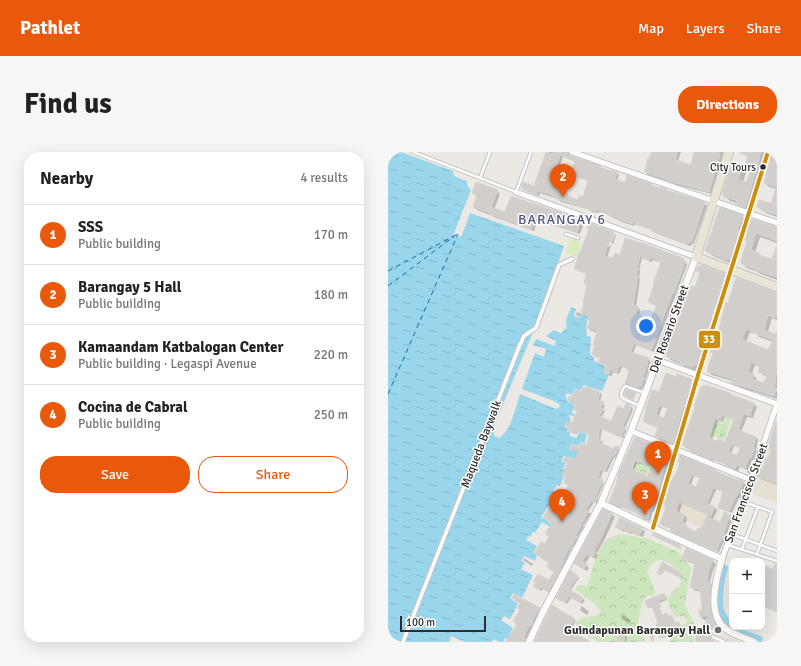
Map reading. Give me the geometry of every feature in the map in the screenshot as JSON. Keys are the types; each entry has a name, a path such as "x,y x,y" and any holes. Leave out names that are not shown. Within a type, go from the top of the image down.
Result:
{"main road":[{"name":"Del Rosario Street","path":"696,257 729,152"},
{"path":"696,257 777,286"}],"street":[{"path":"572,152 777,223"},
{"path":"653,528 698,376 768,152"},
{"path":"516,192 696,257"},
{"name":"Del Rosario Street","path":"529,642 543,612 601,503 632,431 696,257"},
{"name":"Maqueda Baywalk","path":"403,642 518,347 524,336 536,328 560,265 572,259"},
{"path":"657,360 777,404"},
{"name":"San Francisco Street","path":"722,559 729,545 731,534 777,404"},
{"path":"632,431 751,480"},
{"path":"601,503 722,559 714,594 716,614 725,629 754,642"}],"lane":[{"path":"413,152 516,192 531,152"},
{"path":"480,178 490,152"},
{"path":"566,234 578,238"},
{"path":"641,406 624,399 621,396 622,391 625,386 645,393"},
{"path":"743,502 772,512 757,554"},
{"path":"742,549 758,507"},
{"path":"731,534 777,551"},
{"path":"729,545 777,561"},
{"path":"713,638 724,642"}],"shaded area":[{"path":"777,414 777,503 750,493"},
{"path":"683,493 720,509 711,532 675,517"},
{"path":"713,632 740,642 708,642"}],"green space":[{"path":"570,239 581,243 576,256 565,253"},
{"path":"726,418 731,420 724,440 711,436 716,421 723,424"},
{"path":"635,461 650,467 647,475 632,469"},
{"path":"621,534 649,539 679,552 691,568 685,605 697,630 693,642 669,642 679,627 686,623 687,619 682,616 676,617 670,608 668,600 669,597 674,590 679,587 681,578 675,567 663,560 655,562 647,571 655,594 644,598 638,620 639,629 646,642 597,642 577,631 576,622 581,618 598,615 601,612 593,603 577,591 576,587 583,585 587,587 598,552 608,538"}],"water":[{"path":"388,152 401,152 454,171 454,176 467,181 467,185 471,190 454,234 455,236 462,234 470,213 564,246 537,323 496,421 494,436 500,438 504,434 513,418 520,394 556,409 559,408 560,405 554,401 522,389 535,353 544,357 546,349 533,345 536,339 555,346 556,341 546,336 554,330 561,333 567,327 566,320 571,307 576,309 574,316 580,318 581,314 588,316 586,327 587,336 591,337 590,354 594,357 594,361 605,366 604,373 609,375 602,391 583,385 581,390 575,389 572,395 567,393 565,397 567,398 567,401 574,404 572,413 580,418 570,415 570,422 566,422 565,427 568,428 567,431 570,433 570,436 577,438 579,432 587,434 585,443 580,442 579,446 571,444 569,449 578,452 576,459 563,456 562,462 566,463 563,469 565,470 562,475 564,477 560,486 557,485 553,491 557,493 555,498 563,502 559,509 550,504 541,517 552,524 550,527 542,522 535,533 533,532 526,540 537,546 533,553 537,556 535,561 524,556 521,561 525,563 521,569 533,575 522,598 513,593 510,598 518,604 510,619 504,616 501,620 513,628 508,639 505,638 503,642 493,639 492,642 465,642 451,636 449,642 388,642"}],"pier":[{"path":"401,152 407,152 455,169 456,174 468,179 469,182 454,176 453,171"},
{"path":"463,210 465,211 456,234 458,235 468,212 470,213 462,235 459,237 455,236 454,234"}],"building":[{"path":"546,152 552,154 554,152 568,152 571,156 617,172 615,179 625,183 627,175 652,184 651,185 705,202 692,241 687,244 651,231 652,229 633,222 632,224 597,210 592,211 557,199 558,198 546,193 538,191 537,194 521,188 523,182 534,186","holes":["560,155 575,161 571,174 588,180 583,197 579,196 578,200 563,192 567,181 553,176"]},
{"path":"652,152 677,152 676,160 691,165 694,152 719,152 720,154 709,192 669,181 645,172 647,161"},
{"path":"740,152 761,152 745,208 735,204 736,200 724,197 722,193 732,162 743,165 738,180 747,182 751,167 745,166 748,156"},
{"path":"772,152 777,152 777,187 764,183"},
{"path":"476,182 498,190 491,207 505,212 511,196 574,217 573,219 580,222 577,232 535,218 531,229 473,207 477,195 472,193"},
{"path":"776,188 777,215 761,210 757,206 759,200 771,203"},
{"path":"720,207 743,215 730,259 727,260 705,250"},
{"path":"753,219 777,227 777,241 756,233 751,250 759,253 759,255 772,259 777,247 777,277 742,264 741,261 747,240 745,240 751,220"},
{"path":"589,223 614,232 604,256 613,258 615,253 620,255 625,238 683,258 685,262 651,350 634,343 631,352 649,358 643,377 644,378 641,386 638,388 625,383 629,371 627,370 628,368 619,365 617,372 610,370 609,374 604,372 607,365 598,362 600,357 592,354 597,331 587,328 590,320 588,320 589,316 581,313 587,284 584,284 586,273 574,269 589,229 587,228","holes":["640,256 650,260 651,258 661,262 648,302 657,305 651,319 636,314 638,306 633,305 638,276 636,276 637,268"]},
{"path":"701,265 724,273 725,275 697,364 692,367 680,363 666,356 665,354 691,286 695,287 700,272 696,271 698,266"},
{"path":"736,278 777,292 776,318 768,315 764,330 775,334 777,331 777,371 774,387 777,388 774,396 731,383 732,379 707,371 713,353 710,352 714,336 716,337 717,332 718,333 726,302 728,303","holes":["746,329 773,340 768,350 742,339","751,362 760,366 758,372 767,374 764,383 752,379 754,374 748,372"]},
{"path":"666,373 676,377 677,374 691,379 692,382 673,443 655,436 658,427 643,421 652,390 659,392","holes":["659,405 668,408 664,418 656,415"]},
{"path":"706,385 754,403 750,416 744,414 739,428 739,430 756,437 753,447 755,448 745,468 737,465 735,469 725,465 725,463 711,458 710,459 689,450 690,448 682,445 701,387","holes":["722,415 734,419 725,442 718,439 717,441 709,438 715,418 720,420","732,444 740,447 737,455 728,452"]},
{"path":"583,387 600,392 598,400 604,402 601,408 603,409 599,416 611,421 618,406 624,409 626,403 631,405 631,408 623,426 625,427 621,437 600,428 598,438 602,440 600,443 614,449 615,446 619,447 614,456 612,455 605,471 601,469 598,478 603,480 595,497 597,498 595,503 591,501 586,510 589,511 581,524 575,536 577,536 563,560 561,569 548,592 540,587 539,590 533,586 536,583 534,581 538,574 549,580 554,572 547,567 549,563 534,553 541,542 545,544 549,536 545,534 552,523 543,517 551,505 559,510 566,496 563,494 569,485 564,483 566,477 562,475 567,463 563,462 565,457 575,460 579,452 570,449 571,445 579,447 581,443 587,445 589,433 576,430 575,433 568,431 569,427 566,426 567,422 572,423 577,411 573,409 576,404 568,400 569,396 572,397 576,389 581,392"},
{"path":"626,389 636,393 633,400 624,395"},
{"path":"776,422 777,484 756,476 759,469 762,470 766,459 768,459 772,448 768,447"},
{"path":"635,437 670,452 654,504 651,510 650,509 648,519 609,502 616,485 619,472","holes":["635,461 651,466 648,476 632,469","638,489 647,493 642,506 633,503"]},
{"path":"680,455 722,474 744,481 729,511 718,507 723,491 714,488 707,504 715,507 711,516 679,502 676,511 685,515 682,522 687,525 686,527 696,532 698,528 701,529 707,516 720,522 724,512 731,515 716,551 670,531 671,528 660,524 666,507 664,506 669,487 680,463 678,463","holes":["692,474 700,477 696,487 688,484"]},
{"path":"603,509 612,513 594,551 593,557 586,554 582,562 587,564 584,569 574,563"},
{"path":"620,518 643,528 640,535 615,527"},
{"path":"653,533 680,545 679,548 652,535"},
{"path":"686,548 713,560 709,570 707,582 711,582 710,607 712,617 718,627 719,632 704,625 709,615 700,617 699,610 702,609 700,590 690,587 695,563 682,558"},
{"path":"662,562 672,567 683,576 681,578 665,570 661,575 657,573"},
{"path":"775,563 777,564 777,611 765,607 765,566 773,569"},
{"path":"570,570 578,576 569,589 583,598 580,603 569,596 565,603 556,598"},
{"path":"664,593 667,598 658,601 662,615 667,613 669,616 672,615 675,623 679,622 681,627 673,630 675,634 670,636 669,634 660,638 656,627 656,624 658,623 652,606 648,608 645,601"},
{"path":"514,594 540,608 532,621 531,626 530,625 525,633 526,634 523,638 526,639 525,642 506,642 517,624 513,621 520,610 517,608 520,604 512,598"},
{"path":"552,605 575,619 568,629 591,642 534,642"},
{"path":"654,628 653,642 652,642 648,629"},
{"path":"698,632 710,636 711,639 715,641 695,642"},
{"path":"618,633 625,634 624,642 617,642"}],"waterway":[{"path":"725,568 720,591 720,603 722,613 729,623"},
{"path":"737,630 760,639"}],"ferry route":[{"path":"388,286 457,234"},
{"path":"388,394 458,234"},
{"path":"388,271 454,236"}],"transit line":[{"name":"33","path":"653,528 698,375 768,152"}],"place":[{"name":"City Tours","path":"763,167"},
{"name":"Barangay 5 Hall","path":"563,197"},
{"name":"SSS","path":"658,474"},
{"name":"Kamaandam Katbalogan Center","path":"645,515"},
{"name":"Cocina de Cabral","path":"562,522"},
{"name":"Guindapunan Barangay Hall","path":"718,630"}],"district":[{"name":"BARANGAY 6","path":"562,219"}]}
